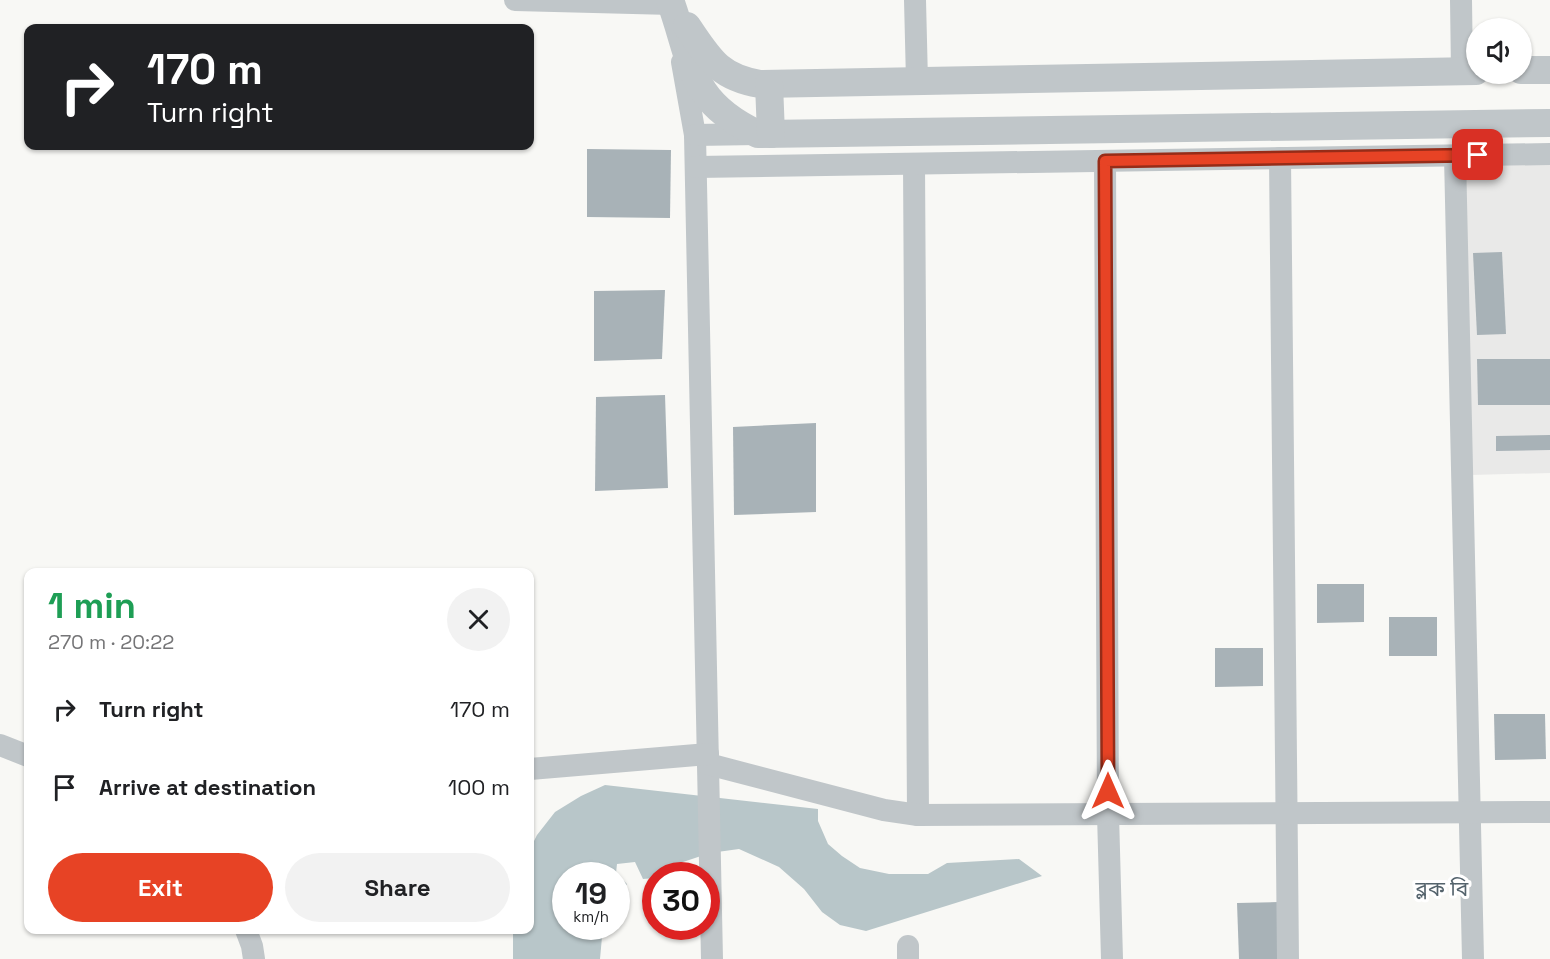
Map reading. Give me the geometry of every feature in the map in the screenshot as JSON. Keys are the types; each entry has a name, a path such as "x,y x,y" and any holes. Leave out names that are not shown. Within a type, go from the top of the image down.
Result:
{"street":[{"path":"516,0 671,2"},
{"path":"915,0 917,81"},
{"path":"1461,0 1466,44"},
{"path":"671,2 707,55 722,71 741,81 769,84 1466,71"},
{"path":"671,2 685,52 695,78 708,99 737,124 764,134"},
{"path":"671,2 695,135 712,959"},
{"path":"1532,70 1550,70"},
{"path":"764,134 769,84"},
{"path":"695,135 1550,123"},
{"path":"696,167 1550,154"},
{"path":"1455,156 1473,959"},
{"path":"1280,158 1288,959"},
{"path":"1105,161 1108,814 1112,959"},
{"path":"914,164 918,815"},
{"path":"0,745 24,754"},
{"path":"534,769 708,764 884,810 918,815 1550,812"},
{"path":"248,934 255,959"}],"shaded area":[{"path":"1550,164 1550,473 1471,475 1464,166"},
{"path":"605,785 818,809 818,821 828,844 860,868 889,874 928,874 947,863 1019,859 1042,876 866,931 840,925 822,912 804,889 779,867 739,849 710,853 683,862 642,862 642,877 635,862 552,862 552,940 602,940 600,959 513,959 513,934 534,934 534,841 555,812"}],"building":[{"path":"587,149 671,150 670,218 587,217"},
{"path":"1502,252 1506,334 1477,335 1473,253"},
{"path":"665,290 662,359 594,361 594,291"},
{"path":"1477,359 1550,359 1550,405 1478,405"},
{"path":"665,395 668,488 595,491 596,397"},
{"path":"816,423 816,512 734,515 733,427"},
{"path":"1550,435 1550,450 1496,451 1496,436"},
{"path":"1317,584 1364,584 1364,622 1317,623"},
{"path":"1389,617 1437,617 1437,656 1389,656"},
{"path":"1215,648 1263,648 1263,686 1215,687"},
{"path":"1494,714 1545,714 1546,759 1495,760"},
{"path":"1278,902 1279,959 1239,959 1237,903"}],"district":[{"name":"ব্লক বি","path":"1442,889"}],"route":[{"path":"1108,791 1105,161 1478,155"}]}
